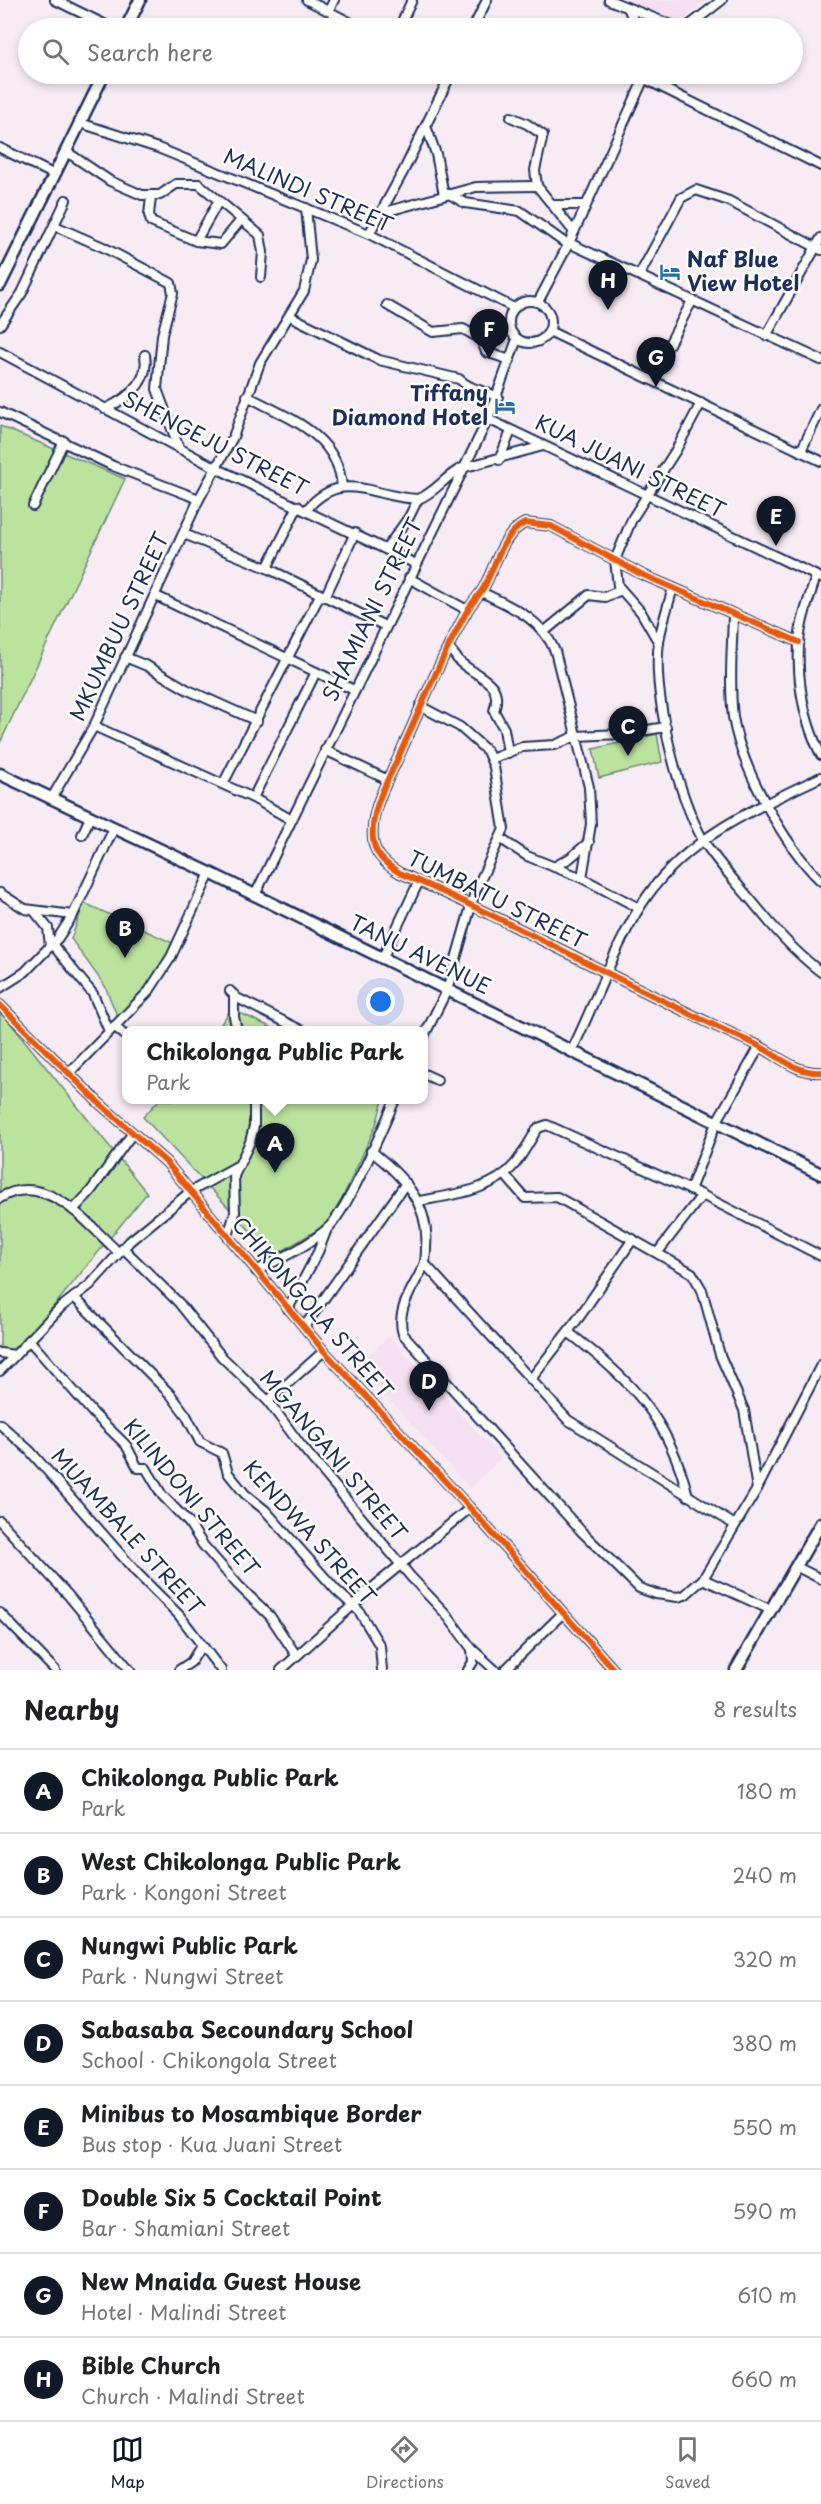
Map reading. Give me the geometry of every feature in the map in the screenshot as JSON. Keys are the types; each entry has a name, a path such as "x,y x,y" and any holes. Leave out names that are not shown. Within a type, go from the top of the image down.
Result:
{"street":[{"path":"55,0 92,18"},
{"path":"131,18 140,0"},
{"path":"307,0 343,18"},
{"path":"329,10 334,0"},
{"path":"404,18 412,0"},
{"path":"478,18 487,0"},
{"path":"609,0 651,18"},
{"path":"699,18 722,0"},
{"path":"629,10 633,18"},
{"path":"0,285 99,84"},
{"path":"369,234 445,84"},
{"path":"538,302 569,244 640,84"},
{"path":"662,84 821,166"},
{"path":"511,117 543,135 535,170 537,186 574,232"},
{"name":"MALINDI STREET","path":"80,123 158,148 369,234 514,308"},
{"path":"426,126 446,194"},
{"path":"0,148 55,175"},
{"path":"67,152 110,181 151,197 160,195 176,183 199,184 260,235 262,240 261,277"},
{"path":"381,213 446,194 493,186 537,186"},
{"path":"640,274 681,198 690,191 702,190 729,201 818,248"},
{"path":"446,194 465,203 519,211 569,244 640,274 692,301 821,360"},
{"path":"151,197 148,215 151,222 196,241 221,244 241,220"},
{"path":"0,325 22,293 66,200"},
{"path":"196,241 218,202"},
{"path":"555,206 586,206"},
{"name":"MKUMBUU STREET","path":"51,799 94,726 214,467 233,436 260,363 304,291 311,260 306,208"},
{"path":"55,226 103,247 171,283 173,293 162,335 157,389 179,449"},
{"path":"766,336 818,248 821,237"},
{"path":"651,378 692,301"},
{"path":"538,302 547,309 551,320 549,331 541,340 529,343 517,339 510,330 509,319 514,308 521,303 538,302"},
{"path":"387,305 433,332 463,329 481,339 486,352 510,360"},
{"path":"290,316 379,360 459,379 469,388 483,390 498,398"},
{"path":"549,331 821,461"},
{"name":"SHAMIANI STREET","path":"255,895 290,819 498,398 517,339"},
{"name":"SHENGEJU STREET","path":"0,352 214,467 416,564"},
{"path":"105,409 118,403 135,389 145,370 145,355"},
{"path":"247,396 307,429 319,439 337,461 342,487"},
{"path":"659,643 641,612 616,582 615,560 632,519 701,403"},
{"path":"801,451 821,409"},
{"path":"0,412 113,466 199,499"},
{"name":"KUA JUANI STREET","path":"488,419 818,577"},
{"path":"499,460 512,431"},
{"path":"33,506 64,441"},
{"path":"306,510 324,492 342,487 418,499 426,496 453,472 462,468 499,460 543,446"},
{"path":"386,549 409,517 418,499"},
{"path":"267,568 298,506"},
{"name":"TUMBATU STREET","path":"799,642 733,616 615,560 550,526 525,523 508,537 481,592 467,610 420,706 403,749 386,779 374,822 375,848 393,869 760,1046 801,1070 821,1072"},
{"path":"223,784 355,533"},
{"path":"184,534 267,568 385,626"},
{"path":"818,577 799,642 800,692 821,756"},
{"path":"409,579 467,610"},
{"path":"673,588 659,643 659,668 666,727 683,794 704,840 786,943 821,972"},
{"path":"545,631 589,595 605,597 621,590"},
{"path":"481,592 519,611 545,631 555,651 589,787 591,809 589,842 582,878"},
{"path":"156,596 354,690"},
{"path":"733,616 733,716 741,748 765,804 821,881"},
{"path":"448,648 463,664 495,690 498,699 494,711 504,729 507,753"},
{"path":"125,657 147,666 188,690 257,721"},
{"path":"253,798 316,672"},
{"path":"420,706 465,730 484,747 491,759 504,821 501,839 488,859 470,907 447,990 428,1026"},
{"path":"94,726 253,798 290,819"},
{"path":"491,759 522,747 555,745 576,736 621,734 666,727"},
{"path":"325,750 386,779"},
{"name":"TANU AVENUE","path":"0,774 210,873 821,1174"},
{"path":"572,1052 639,908 663,876 704,840 765,804 821,777"},
{"path":"82,835 90,817"},
{"path":"0,988 25,972 51,945 73,915 114,828"},
{"path":"501,839 527,856 582,878 639,908"},
{"path":"554,867 570,858 589,842"},
{"path":"69,1073 149,991 164,970 210,873"},
{"path":"382,959 418,881"},
{"path":"0,893 16,904 32,910 73,915"},
{"path":"32,910 45,921 51,945 93,994 112,1028 122,1034"},
{"path":"236,1026 232,993 294,1026"},
{"name":"CHIKONGOLA STREET","path":"0,1005 132,1134 166,1162 324,1351 470,1508 614,1670"},
{"path":"690,1190 716,1123 760,1046"},
{"path":"428,1076 437,1080"},
{"path":"228,1236 235,1213 234,1176 250,1142 254,1126 254,1104"},
{"path":"288,1309 393,1104"},
{"path":"419,1201 455,1194 494,1182 506,1175 538,1128 547,1125 702,1195 821,1256"},
{"path":"73,1210 90,1192 132,1134"},
{"path":"371,1151 406,1183 419,1201 426,1231 425,1264 408,1296 400,1319 403,1334 582,1532 639,1588 656,1594 678,1597 685,1596 703,1579 757,1489 821,1365"},
{"path":"0,1371 74,1297 90,1285 120,1250 190,1192 237,1166"},
{"path":"506,1175 525,1198 556,1197 692,1273 702,1290 720,1355 744,1410 757,1489"},
{"path":"304,1327 406,1183"},
{"name":"MGANGANI STREET","path":"0,1198 13,1191 28,1188 59,1200 179,1303 222,1357 268,1401 298,1443 446,1614 472,1649 495,1670"},
{"path":"658,1252 702,1195"},
{"path":"256,1271 280,1259 327,1229"},
{"path":"531,1379 568,1332 633,1239"},
{"path":"425,1264 568,1420 735,1526"},
{"name":"KENDWA STREET","path":"74,1297 171,1395 186,1415 200,1442 222,1453 228,1473 245,1494 281,1527 362,1615 380,1647 382,1670"},
{"path":"568,1332 629,1385 660,1422 683,1476 688,1496"},
{"name":"KILINDONI STREET","path":"29,1340 94,1414 126,1445 138,1467 146,1468 167,1501 189,1522 203,1545 238,1585 270,1616 296,1655"},
{"path":"268,1401 324,1351"},
{"path":"0,1353 15,1355"},
{"name":"MUAMBALE STREET","path":"0,1424 30,1451 137,1573 179,1615 201,1647 221,1670"},
{"path":"281,1670 352,1606 470,1508"},
{"path":"0,1521 68,1595 130,1670"},
{"path":"736,1670 821,1523"},
{"path":"797,1567 821,1579"},
{"path":"703,1579 769,1610"},
{"path":"0,1613 55,1670"},
{"path":"505,1670 562,1614"},
{"path":"179,1670 192,1662 201,1647"},
{"path":"468,1670 473,1662 472,1649"},
{"path":"192,1662 213,1661"}],"shaded area":[{"path":"620,0 706,0 686,18 670,18"},
{"path":"389,1336 501,1458 470,1489 358,1365"}],"green space":[{"path":"0,426 125,479 0,743"},
{"path":"657,734 662,762 599,778 593,749"},
{"path":"84,903 173,943 158,974 118,1018 105,986 71,939"},
{"path":"231,1009 268,1026 220,1026"},
{"path":"0,1010 147,1193 16,1352 0,1349"},
{"path":"155,1104 382,1104 376,1125 332,1221 274,1256 143,1117"}],"cycle path":[{"path":"799,642 641,574 551,526 525,523 517,528 505,542 484,587 468,609 448,646 382,792 375,815 373,839 379,855 400,873 490,914 710,1024 755,1044 794,1067 821,1072"},
{"path":"0,1005 99,1103 166,1162 324,1351 470,1508 614,1670"}],"place":[{"name":"Naf Blue View Hotel","path":"670,272"},
{"name":"Bible Church","path":"608,310"},
{"name":"Double Six 5 Cocktail Point","path":"489,359"},
{"name":"New Mnaida Guest House","path":"656,387"},
{"name":"Tiffany Diamond Hotel","path":"505,406"},
{"name":"Minibus to Mosambique Border","path":"776,546"},
{"name":"Nungwi Public Park","path":"628,756"},
{"name":"West Chikolonga Public Park","path":"125,958"},
{"name":"Chikolonga Public Park","path":"275,1173"},
{"name":"Sabasaba Secoundary School","path":"429,1411"}]}
